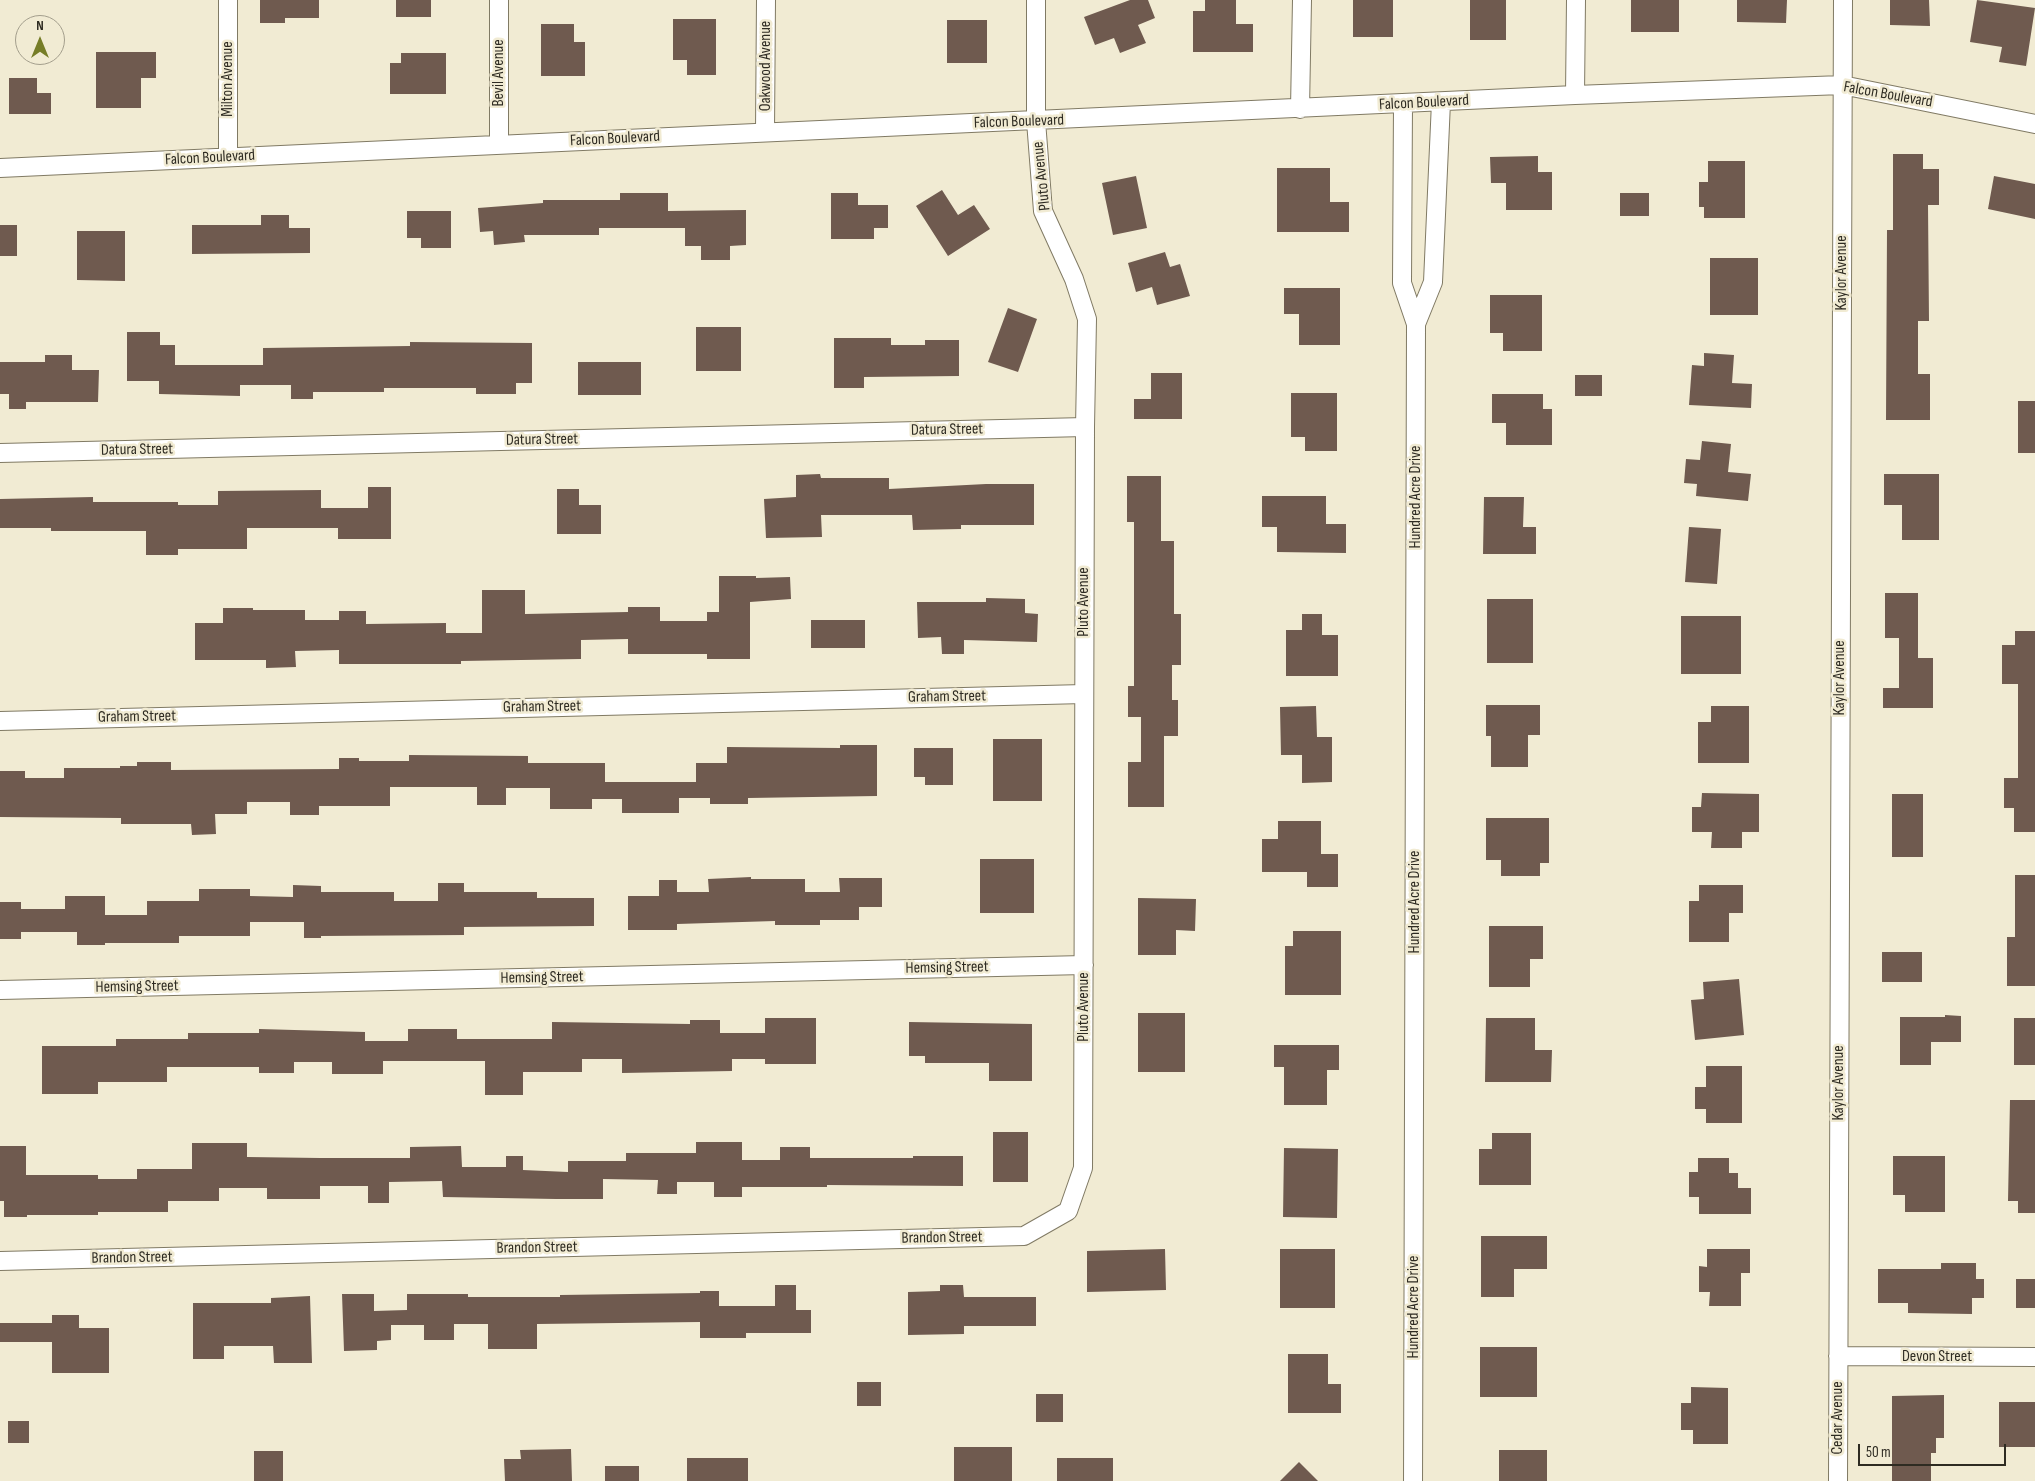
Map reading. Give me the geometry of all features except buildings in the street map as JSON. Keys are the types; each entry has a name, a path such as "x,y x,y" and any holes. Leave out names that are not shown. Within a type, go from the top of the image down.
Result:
{"street":[{"name":"Milton Avenue","path":"228,0 228,157"},
{"name":"Bevil Avenue","path":"499,0 499,145"},
{"name":"Oakwood Avenue","path":"765,132 766,0"},
{"name":"Pluto Avenue","path":"1036,0 1036,121 1043,211 1074,279 1087,319 1082,1168 1068,1211"},
{"path":"1300,109 1302,0"},
{"path":"1575,95 1576,0"},
{"name":"Kaylor Avenue","path":"1838,1356 1843,0"},
{"name":"Falcon Boulevard","path":"0,168 1575,95 1842,86 2035,124"},
{"name":"Hundred Acre Drive","path":"1416,324 1433,282 1441,102"},
{"name":"Hundred Acre Drive","path":"1403,104 1402,282 1416,324 1413,1481"},
{"name":"Datura Street","path":"0,453 1085,427"},
{"name":"Graham Street","path":"0,721 1084,694"},
{"name":"Hemsing Street","path":"0,990 1084,965"},
{"name":"Brandon Street","path":"0,1261 1024,1236 1068,1211"},
{"name":"Devon Street","path":"1838,1356 2035,1357"},
{"name":"Cedar Avenue","path":"1838,1356 1838,1481"}]}
